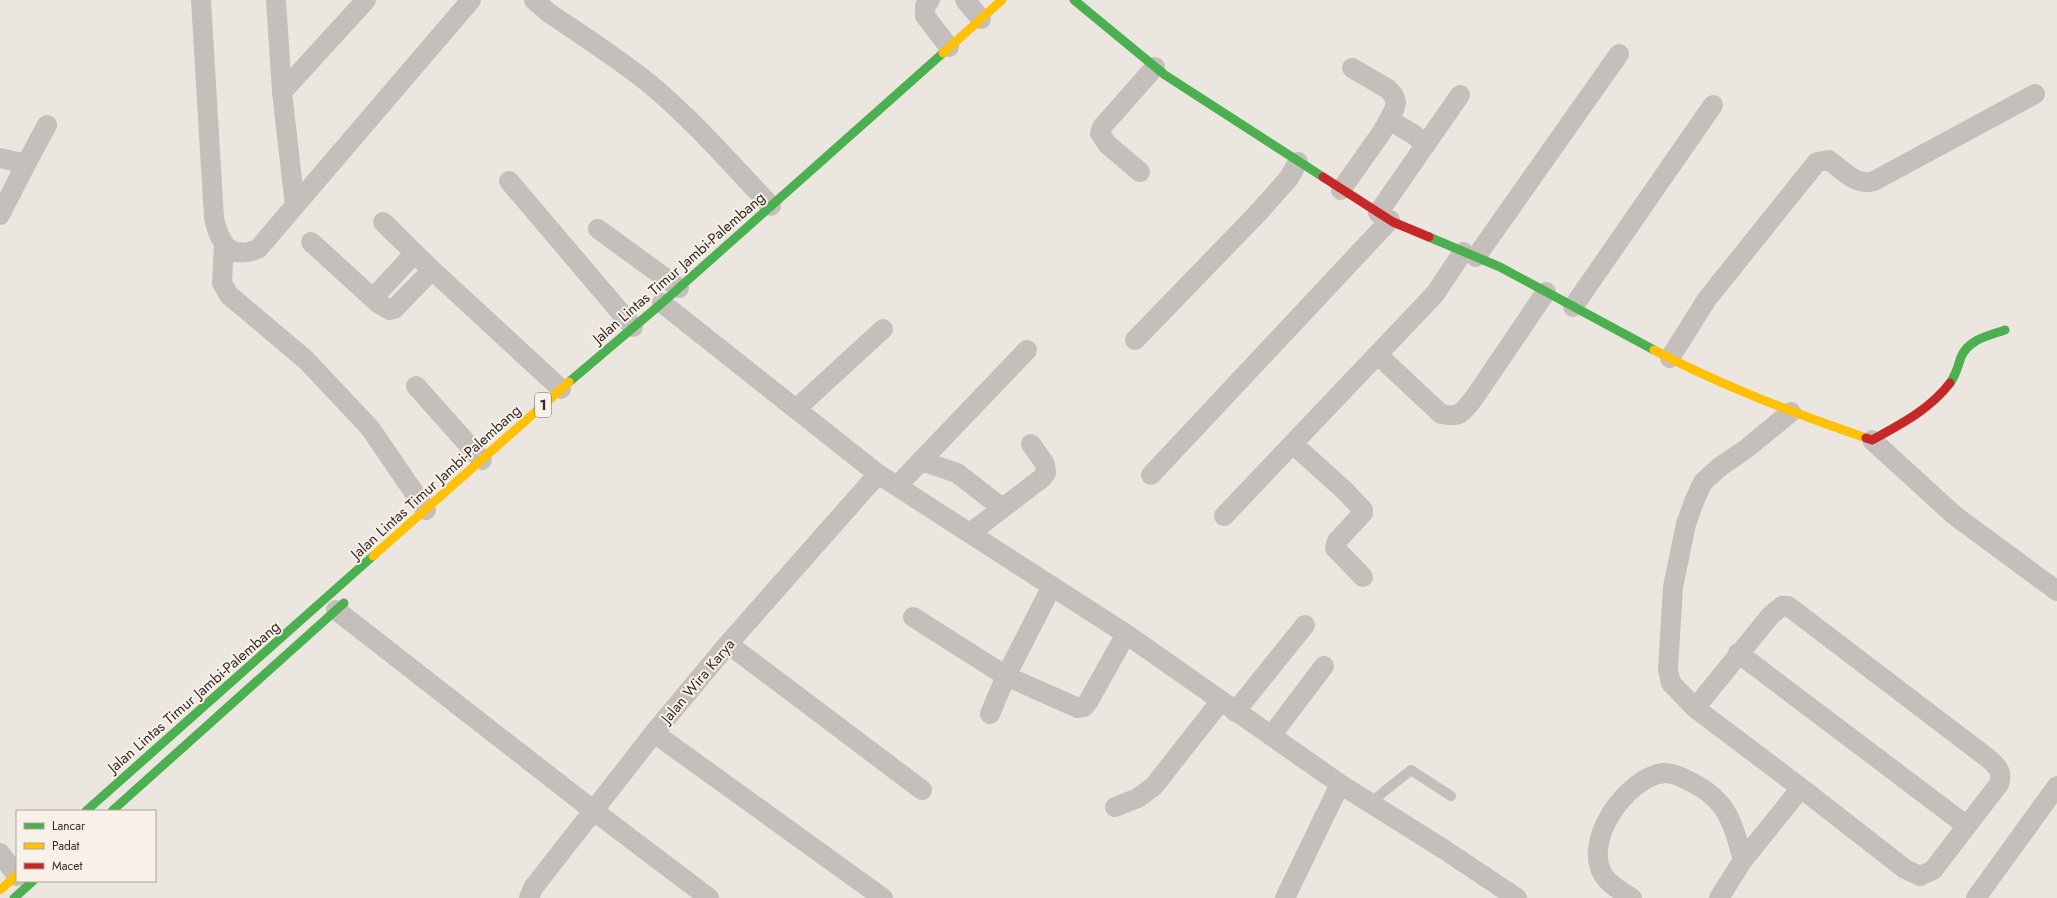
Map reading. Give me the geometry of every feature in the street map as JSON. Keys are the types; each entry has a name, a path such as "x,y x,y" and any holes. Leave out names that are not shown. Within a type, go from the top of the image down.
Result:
{"main road":[{"name":"Jalan Lintas Timur Jambi-Palembang","path":"87,810 561,389 633,327 670,304 770,206 1002,0"},
{"path":"1074,0 1155,67 1384,217 1500,267 1677,362 1791,412 1872,440 1914,418 1939,397 1954,377 1962,355 1971,342 2005,330"},
{"name":"Jalan Lintas Timur Jambi-Palembang","path":"113,810 342,604"},
{"path":"0,890 22,884"}],"street":[{"path":"201,0 214,218 217,233 224,244 234,252 246,254 258,249 471,0"},
{"path":"276,0 282,92 295,206"},
{"path":"282,92 366,0"},
{"path":"534,0 664,96 713,144 770,206"},
{"path":"930,0 925,6 925,16 949,47"},
{"path":"965,0 981,19"},
{"path":"1224,516 1435,294 1469,254 1619,54"},
{"path":"1140,172 1107,144 1100,133 1102,127 1155,67"},
{"path":"1341,190 1389,120 1396,102 1394,96 1388,89 1352,68"},
{"path":"1677,362 1707,299 1817,162 1828,160 1854,179 1861,182 1874,181 2035,94"},
{"path":"1151,475 1384,217 1426,145 1460,95"},
{"path":"1573,307 1713,106"},
{"path":"1389,120 1413,134 1426,145"},
{"path":"0,215 47,125"},
{"path":"0,158 26,164"},
{"path":"1134,340 1257,214 1289,178 1298,162"},
{"path":"508,181 633,327"},
{"path":"383,222 414,254 561,389"},
{"path":"598,229 670,304 796,409 878,474 1126,634 1228,707 1340,784 1371,802 1517,898"},
{"path":"310,242 373,298 388,308 394,309 432,270"},
{"path":"224,244 222,283 229,295 306,360 370,428 426,510"},
{"path":"373,298 414,254"},
{"path":"1378,355 1441,414 1452,416 1462,414 1546,292"},
{"path":"796,409 883,329"},
{"path":"897,486 1027,350"},
{"path":"416,386 482,460"},
{"path":"1695,708 1738,653 1778,608 1788,606 1794,609 1995,764 2000,770 2001,776 1998,784 1933,870 1920,876 1905,869 1695,708 1671,683 1668,670 1673,588 1686,524 1695,499 1703,482 1721,466 1746,449 1791,412"},
{"path":"1872,440 1954,515 2057,591"},
{"path":"970,533 1042,478 1046,473 1045,464 1031,444"},
{"path":"1293,444 1364,510 1363,514 1335,545 1338,554 1363,577"},
{"path":"922,461 956,473 1002,508"},
{"name":"Jalan Wira Karya","path":"529,898 533,888 654,733 728,644 878,474"},
{"path":"990,714 1006,676 1052,586"},
{"path":"342,604 594,811 709,898"},
{"path":"913,617 1006,676 1078,708 1088,702 1126,634"},
{"path":"1115,807 1138,798 1154,786 1305,625"},
{"path":"728,644 922,790"},
{"path":"1738,653 1967,826"},
{"path":"1271,736 1324,666"},
{"path":"654,733 883,898"},
{"path":"1632,898 1620,891 1603,875 1597,852 1602,829 1618,802 1644,779 1664,773 1690,780 1712,795 1730,818 1743,860"},
{"path":"1285,898 1340,784"},
{"path":"1976,898 2057,786"},
{"path":"1719,898 1743,860 1801,788"},
{"path":"0,853 16,876"}],"lane":[{"path":"1371,802 1411,770 1451,796"}],"traffic: fast":[{"path":"1074,0 1165,75 1323,177"},
{"path":"569,382 662,303 943,53"},
{"path":"1429,237 1500,267 1654,350"},
{"path":"1950,383 1964,351 1969,346 1986,336 2005,330"},
{"path":"87,810 373,556"},
{"path":"113,810 344,603"},
{"path":"14,898 32,882"}],"traffic: slow":[{"path":"943,53 1002,0"},
{"path":"1654,350 1758,398 1866,438"},
{"path":"373,556 569,382"},
{"path":"0,890 16,876"}],"traffic: jam":[{"path":"1323,177 1393,222 1429,237"},
{"path":"1866,438 1872,440 1914,416 1942,393 1950,383"}]}
